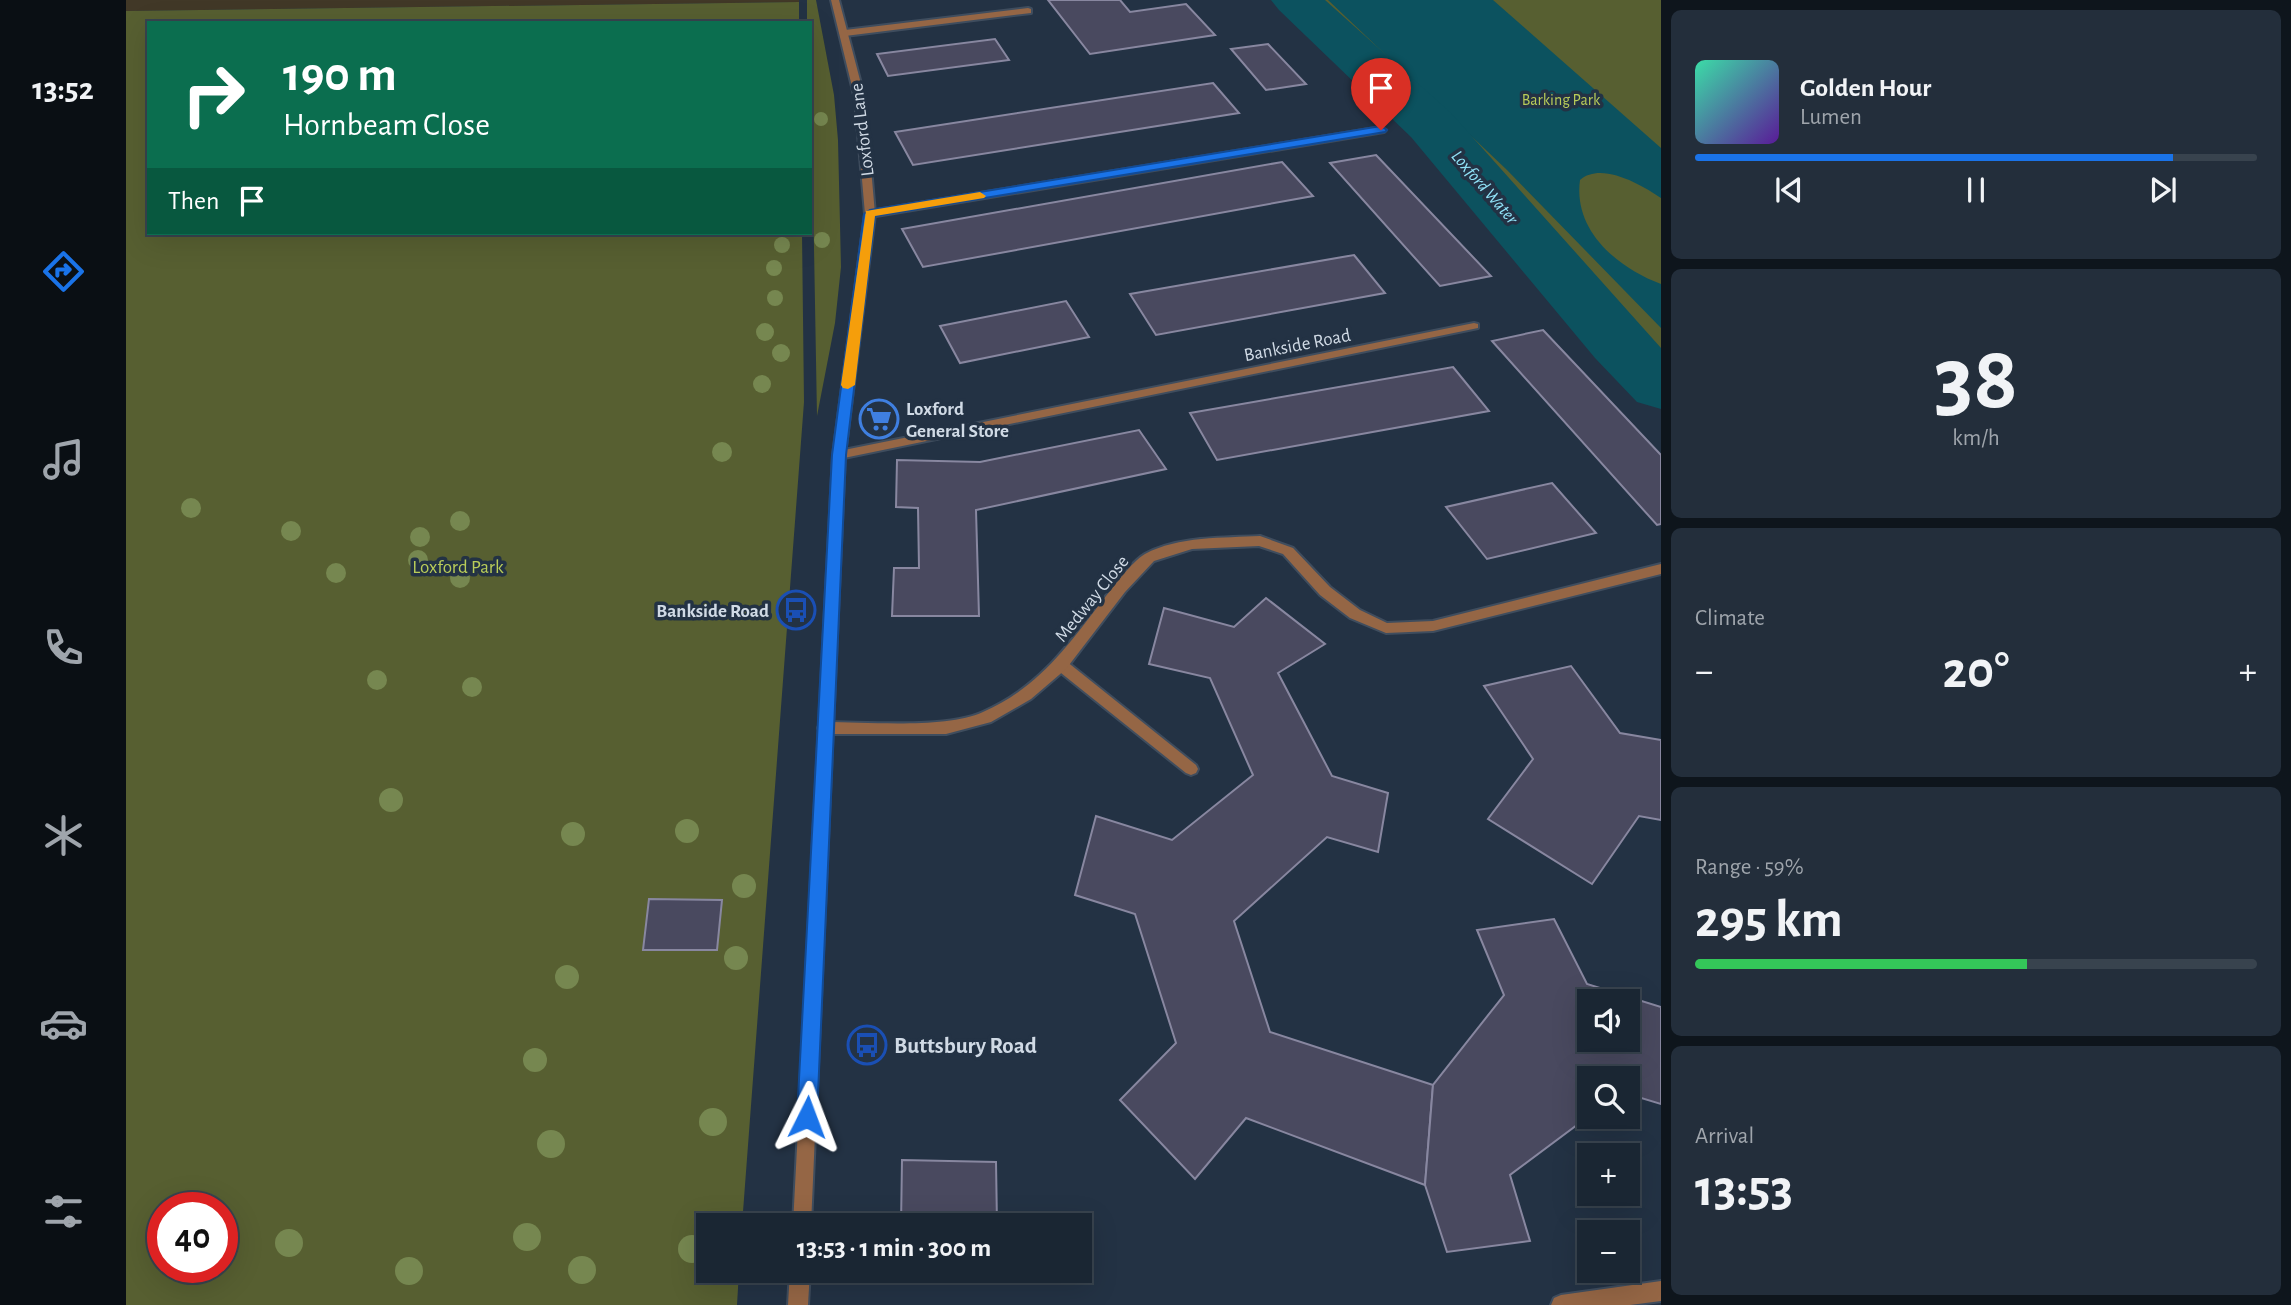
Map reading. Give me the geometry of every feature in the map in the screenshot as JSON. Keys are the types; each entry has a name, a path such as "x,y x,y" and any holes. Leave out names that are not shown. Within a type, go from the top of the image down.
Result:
{"street":[{"name":"Loxford Lane","path":"803,1213 839,455 870,214 860,99 835,0"},
{"path":"845,33 1028,11"},
{"path":"870,214 1381,130"},
{"name":"Bankside Road","path":"839,455 1474,326"},
{"name":"Medway Close","path":"825,728 946,728 986,718 1026,695 1061,665 1121,588 1149,558 1191,544 1260,541 1288,551 1325,591 1355,614 1386,628 1433,626 1661,569"},
{"path":"1061,665 1191,769"},
{"path":"798,1305 799,1283"},
{"path":"1561,1305 1661,1291"}],"shaded area":[{"path":"126,0 799,0 799,2 126,11"},
{"path":"1328,0 1493,0 1661,148 1661,198 1621,177 1599,173 1580,180 1580,198 1591,231 1602,245 1629,268 1661,284 1661,328 1507,170"}],"green space":[{"path":"807,0 816,0 834,95 838,140 841,267 835,323 817,416 812,21 807,21"},
{"name":"Barking Park","path":"1323,0 1661,0 1661,366 1481,159"},
{"name":"Loxford Park","path":"799,2 799,21 147,21 147,235 802,235 804,402 743,1213 696,1213 696,1283 738,1283 737,1305 126,1305 126,11"}],"building":[{"path":"1048,0 1120,0 1130,12 1186,4 1215,35 1090,54"},
{"path":"995,39 1009,60 888,76 877,54"},
{"path":"1268,44 1306,84 1266,90 1231,49"},
{"path":"1213,83 1239,113 913,165 895,132"},
{"path":"1376,155 1491,276 1440,286 1330,163"},
{"path":"1282,162 1313,196 923,267 902,229"},
{"path":"1354,255 1385,293 1156,335 1130,294"},
{"path":"1066,301 1089,337 960,363 940,326"},
{"path":"1543,330 1661,455 1661,524 1657,525 1492,341"},
{"path":"1453,367 1489,411 1217,460 1190,413"},
{"path":"1139,430 1166,469 976,510 979,616 892,616 894,568 919,568 918,508 896,507 897,460 980,462"},
{"path":"1552,483 1596,533 1487,559 1446,507"},
{"path":"1266,598 1325,644 1278,673 1332,776 1388,793 1378,852 1327,837 1234,921 1270,1032 1433,1085 1425,1185 1246,1118 1195,1179 1120,1100 1176,1043 1135,914 1075,895 1096,816 1172,840 1253,775 1210,678 1149,664 1164,608 1234,627"},
{"path":"1571,666 1620,733 1661,740 1661,820 1639,816 1592,884 1488,819 1533,759 1484,686"},
{"path":"649,899 722,900 717,950 643,950"},
{"path":"1554,919 1587,984 1603,989 1577,989 1577,1052 1640,1052 1640,1000 1661,1007 1661,1104 1640,1098 1640,1066 1577,1066 1577,1125 1510,1175 1530,1241 1447,1252 1425,1185 1433,1085 1504,995 1477,930"},
{"path":"902,1160 996,1162 997,1213 901,1213"}],"waterway":[{"name":"Loxford Water","path":"1296,0 1431,125 1618,343 1661,387"}],"slow traffic":[{"path":"848,385 870,214 980,196"}],"place":[{"name":"Loxford General Store","path":"879,419"},
{"name":"Bankside Road","path":"796,610"},
{"name":"Buttsbury Road","path":"867,1045"}],"route":[{"path":"807,1117 839,455 870,214 1381,130"}]}
